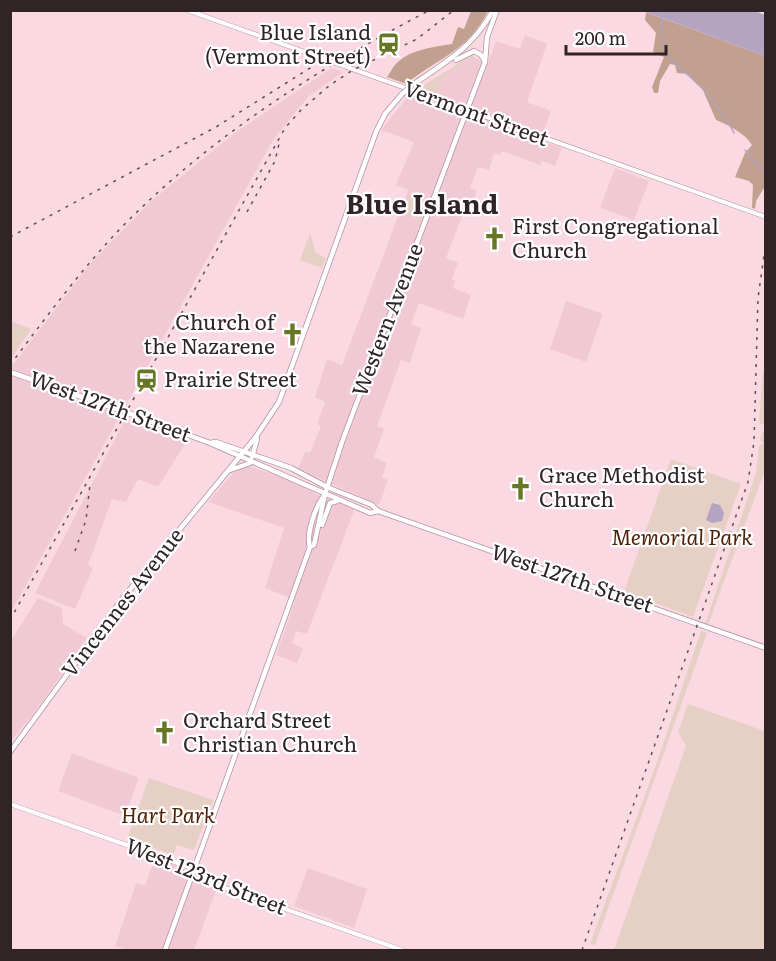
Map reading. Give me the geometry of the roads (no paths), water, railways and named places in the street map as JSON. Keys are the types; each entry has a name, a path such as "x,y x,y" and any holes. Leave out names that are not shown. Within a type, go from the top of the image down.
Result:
{"main road":[{"name":"Western Avenue","path":"310,548 308,543 314,519 485,62 487,38 495,10"},
{"path":"435,71 471,44 495,10"},
{"path":"227,473 244,463 253,463 252,455 260,431 286,388 376,132 385,114 411,86 470,51 481,55 485,62"},
{"name":"West 127th Street","path":"10,372 210,443 239,458 287,475 370,513 378,511"},
{"name":"Vincennes Avenue","path":"10,752 123,598 260,431"},
{"name":"West 127th Street","path":"210,443 216,442 291,468 327,488 372,505 378,511 765,648"},
{"name":"Western Avenue","path":"165,951 310,548 314,545 325,494"},
{"path":"319,528 330,503 342,502"}],"street":[{"name":"Vermont Street","path":"187,10 765,217"},
{"name":"West 123rd Street","path":"10,804 194,871 216,884 402,951"}],"waterway":[{"path":"662,17 661,34 668,56 707,93 734,133"},
{"path":"745,150 765,173"}],"railway":[{"path":"10,365 104,246 189,165 305,81 430,10"},
{"path":"10,620 285,128 301,110 330,85 353,70 417,39 454,10"},
{"path":"10,237 216,127 315,65"},
{"path":"247,212 275,161 279,144"},
{"path":"582,950 748,482 754,442 758,298 766,241"},
{"path":"75,551 86,520 90,484"}],"place":[{"name":"Blue Island (Vermont Street)","path":"389,45"},
{"name":"First Congregational Church","path":"494,239"},
{"name":"Church of the Nazarene","path":"293,335"},
{"name":"Prairie Street","path":"146,380"},
{"name":"Grace Methodist Church","path":"521,488"},
{"name":"Orchard Street Christian Church","path":"165,733"}],"district":[{"name":"Blue Island","path":"422,205"}],"park label":[{"name":"Memorial Park","path":"682,538"},
{"name":"Hart Park","path":"168,816"}]}
